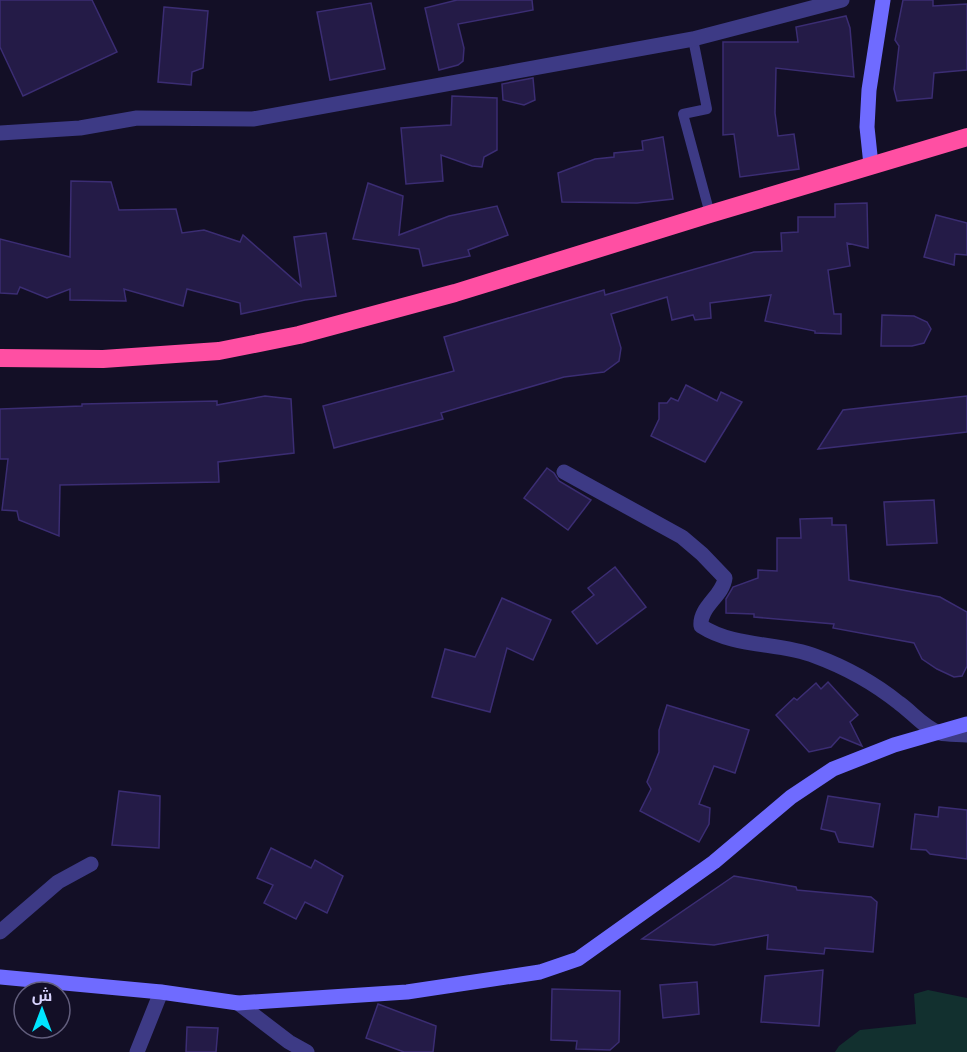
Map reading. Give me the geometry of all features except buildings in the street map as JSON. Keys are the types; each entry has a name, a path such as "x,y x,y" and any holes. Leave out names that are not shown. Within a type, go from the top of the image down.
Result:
{"highway":[{"path":"0,358 103,358 219,351 276,340 455,294 967,137"}],"street":[{"path":"0,133 80,129 137,117 254,119 693,39 842,0"},
{"path":"871,165 867,127 869,90 883,0"},
{"path":"564,472 682,537 718,569 725,578 724,584 705,611 700,621 701,626 755,645 791,649 815,656 872,683 939,733 967,735"},
{"path":"0,976 161,992 238,1004 406,992 540,972 578,959 714,862 791,797 833,769 894,745 967,724"},
{"path":"0,932 58,882 91,864"},
{"path":"137,1052 161,992"},
{"path":"238,1004 289,1042 307,1052"}],"lane":[{"path":"693,39 707,109 683,114 710,214"}],"green space":[{"path":"928,990 967,998 967,1052 835,1052 839,1046 860,1030 916,1024 914,994"}]}
